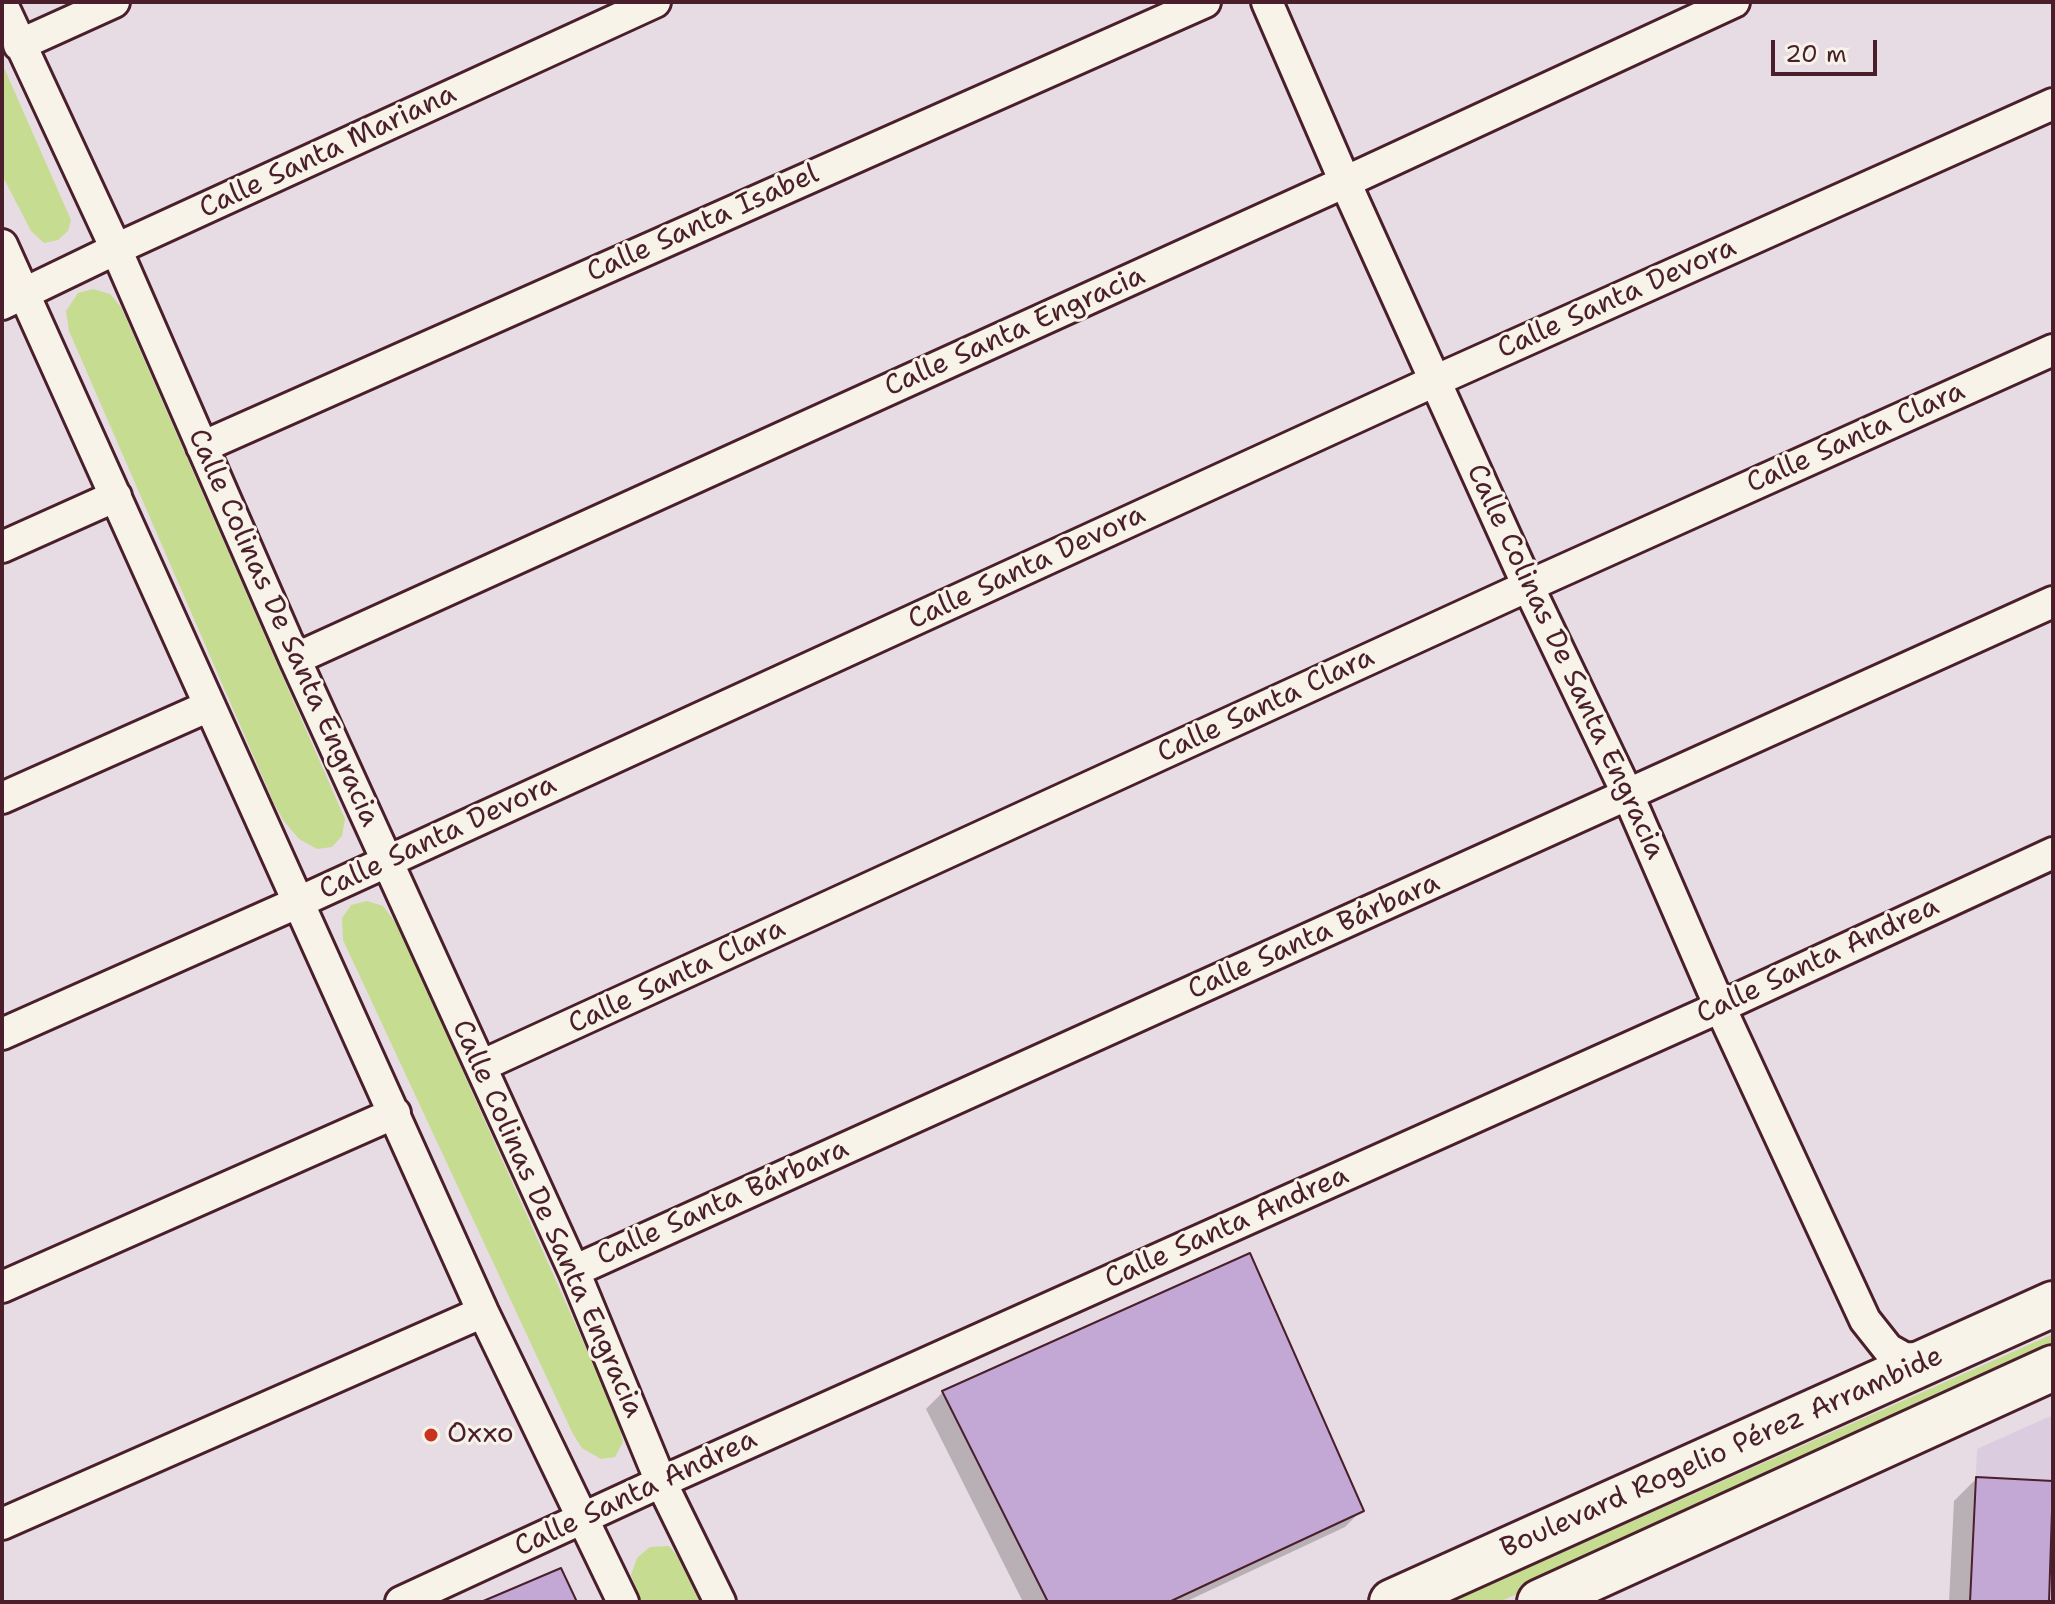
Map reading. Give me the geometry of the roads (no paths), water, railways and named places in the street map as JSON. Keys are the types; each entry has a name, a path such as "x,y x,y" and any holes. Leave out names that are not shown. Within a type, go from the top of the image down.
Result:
{"main road":[{"name":"Boulevard Rogelio Pérez Arrambide","path":"1392,1602 2053,1304"},
{"name":"Boulevard Rogelio Pérez Arrambide","path":"1540,1602 2053,1368"}],"street":[{"path":"19,45 114,2"},
{"name":"Calle Santa Mariana","path":"14,299 116,249 655,2"},
{"name":"Calle Santa Isabel","path":"202,447 1205,2"},
{"name":"Calle Colinas De Santa Engracia","path":"1267,2 1528,586 1628,795 1720,1007 1865,1320"},
{"name":"Calle Santa Engracia","path":"295,659 1734,2"},
{"name":"Calle Colinas De Santa Engracia","path":"2,4 116,249 295,659 574,1271 661,1482 720,1602"},
{"name":"Calle Santa Devora","path":"2,1034 299,902 1437,380 2053,104"},
{"path":"2,245 14,299 116,496 483,1312 623,1602"},
{"name":"Calle Santa Clara","path":"481,1066 1528,586 2053,350"},
{"path":"2,547 116,496"},
{"name":"Calle Santa Bárbara","path":"574,1271 2053,602"},
{"path":"2,798 209,706"},
{"name":"Calle Santa Andrea","path":"401,1602 661,1482 1720,1007 2053,853"},
{"path":"2,1287 395,1113"},
{"path":"2,1524 483,1312"},
{"path":"1865,1320 1888,1349 1904,1358 1928,1359"},
{"path":"1839,1400 1868,1368 1873,1350 1865,1320"}],"place":[{"name":"Oxxo","path":"431,1435"}]}
